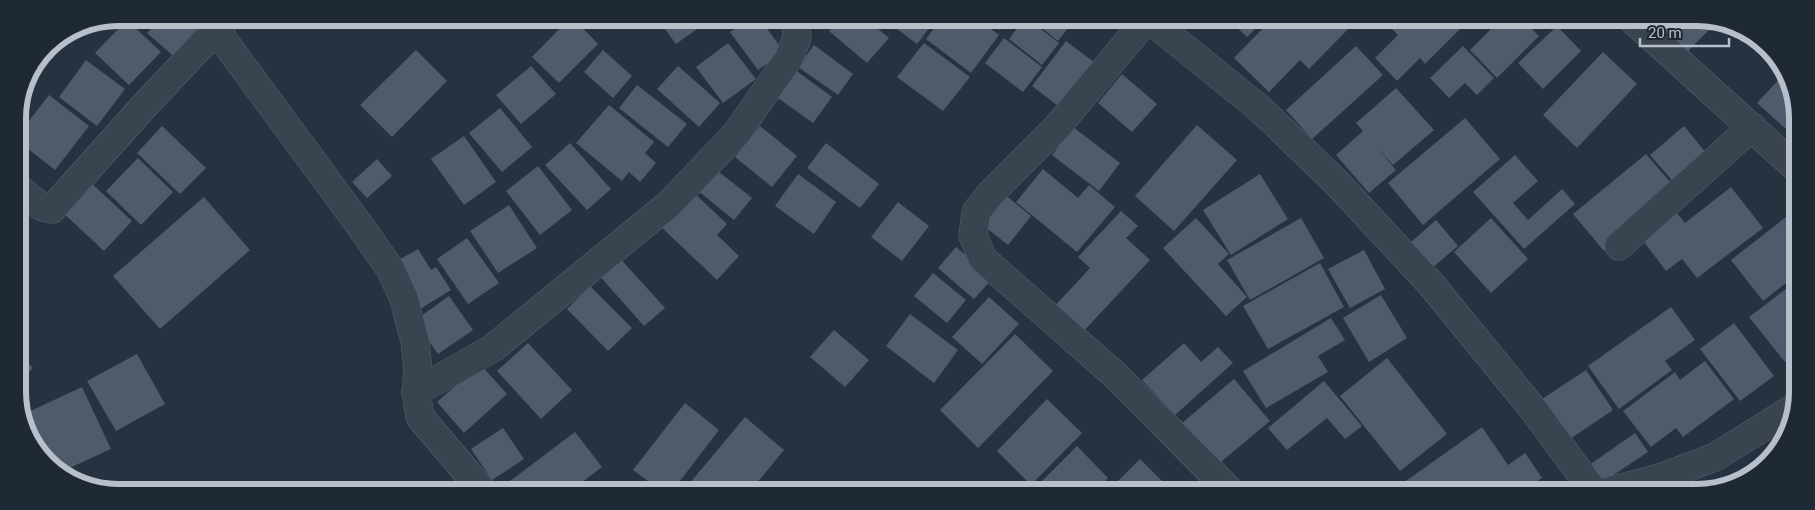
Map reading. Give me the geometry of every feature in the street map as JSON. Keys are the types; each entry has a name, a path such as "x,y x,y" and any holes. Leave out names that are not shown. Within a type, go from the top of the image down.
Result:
{"street":[{"path":"26,194 42,207 52,209 145,105 220,26"},
{"path":"223,26 391,270 404,299 415,342 418,368 416,392 420,417 477,484"},
{"path":"416,392 493,348 668,205 736,134 789,58 797,38 796,26"},
{"path":"1143,26 1057,126 991,193 976,212 973,236 983,259 1115,375 1223,484"},
{"path":"1156,26 1259,108 1335,181 1430,283 1533,409 1588,484"},
{"path":"1640,26 1789,161"},
{"path":"1619,246 1752,127"},
{"path":"1636,484 1663,477 1715,457 1786,413"}],"building":[{"path":"121,26 133,26 161,52 129,85 95,53"},
{"path":"154,26 203,26 178,60 147,33"},
{"path":"562,26 581,26 598,44 559,83 532,57"},
{"path":"663,26 701,26 676,44"},
{"path":"739,26 765,26 784,52 758,70 730,32"},
{"path":"833,26 874,26 889,38 867,63 829,31"},
{"path":"893,26 931,26 917,44"},
{"path":"936,26 987,26 999,35 971,73 926,39"},
{"path":"994,26 1002,26 999,30"},
{"path":"1019,26 1037,26 1059,43 1042,65 1009,39"},
{"path":"1040,26 1070,26 1058,41"},
{"path":"1235,26 1258,26 1247,37"},
{"path":"1265,26 1351,26 1309,69 1300,60 1269,92 1234,58"},
{"path":"1389,26 1463,26 1425,64 1420,58 1397,81 1375,58 1398,35"},
{"path":"1494,26 1529,26 1539,36 1497,78 1470,50"},
{"path":"1557,26 1581,51 1543,89 1518,63"},
{"path":"1656,26 1712,27 1683,56 1654,28"},
{"path":"1004,38 1042,67 1023,92 985,63"},
{"path":"1066,41 1095,63 1061,108 1032,86"},
{"path":"728,43 756,79 723,103 696,67"},
{"path":"924,43 970,77 943,111 897,77"},
{"path":"814,45 853,74 838,95 798,67"},
{"path":"1356,46 1383,75 1312,139 1286,110"},
{"path":"1463,46 1494,78 1477,95 1465,83 1449,98 1430,78"},
{"path":"416,50 447,81 392,137 360,105"},
{"path":"603,50 632,76 613,98 584,72"},
{"path":"54,52 56,54 34,81 45,62"},
{"path":"1603,52 1637,84 1577,148 1543,115"},
{"path":"86,60 125,89 97,126 59,97"},
{"path":"531,66 556,94 521,124 496,95"},
{"path":"678,66 720,103 699,127 657,89"},
{"path":"794,69 832,97 813,123 775,96"},
{"path":"1122,74 1157,104 1132,132 1098,103"},
{"path":"1780,79 1787,100 1789,130 1788,131 1757,103"},
{"path":"637,85 687,124 668,147 619,108"},
{"path":"1396,88 1434,130 1393,165 1377,148 1396,170 1369,193 1336,155 1363,131 1356,123"},
{"path":"49,95 89,126 55,170 26,147 26,125"},
{"path":"609,105 654,142 645,153 656,163 640,182 629,172 622,181 576,143"},
{"path":"500,108 532,147 502,172 469,133"},
{"path":"1465,118 1500,159 1423,225 1388,183"},
{"path":"1197,125 1237,160 1174,231 1135,196"},
{"path":"162,126 206,168 180,194 137,153"},
{"path":"760,126 797,156 772,187 735,157"},
{"path":"1684,126 1711,159 1678,187 1650,155"},
{"path":"1073,127 1120,163 1099,191 1052,155"},
{"path":"464,136 496,182 464,205 431,159"},
{"path":"570,143 611,189 587,210 545,165"},
{"path":"826,143 879,184 860,208 807,168"},
{"path":"1646,154 1677,190 1604,251 1573,214"},
{"path":"1515,155 1538,181 1513,203 1528,220 1562,189 1575,204 1524,249 1473,192"},
{"path":"138,158 173,192 141,225 106,191"},
{"path":"377,159 392,176 367,198 352,182"},
{"path":"538,166 572,210 540,235 506,191"},
{"path":"714,168 752,198 734,220 697,190"},
{"path":"1043,169 1078,198 1089,185 1115,207 1077,252 1016,202"},
{"path":"798,174 836,202 814,234 775,206"},
{"path":"1260,174 1288,219 1231,255 1203,210"},
{"path":"88,180 132,221 104,251 60,210"},
{"path":"1731,187 1763,228 1697,278 1682,259 1666,271 1638,234 1672,207 1685,223"},
{"path":"692,191 727,224 717,235 739,256 717,280 659,225"},
{"path":"1003,193 1031,216 1008,245 979,222"},
{"path":"204,197 250,250 160,329 113,276"},
{"path":"898,202 929,226 902,261 871,237"},
{"path":"509,205 537,248 498,273 470,231"},
{"path":"1121,211 1138,226 1126,238 1150,260 1080,335 1052,309 1090,268 1078,257"},
{"path":"1786,217 1789,221 1789,281 1763,301 1731,260"},
{"path":"1196,218 1229,254 1218,264 1247,297 1226,316 1163,248"},
{"path":"1301,218 1324,258 1250,300 1227,260"},
{"path":"1491,218 1528,259 1491,293 1454,252"},
{"path":"1436,220 1458,246 1432,268 1410,243"},
{"path":"467,238 499,283 468,304 437,259"},
{"path":"956,247 993,278 974,299 938,268"},
{"path":"418,249 431,270 436,267 451,290 415,312 397,261"},
{"path":"1364,250 1385,289 1350,308 1328,269"},
{"path":"617,255 665,308 644,326 597,273"},
{"path":"1320,263 1344,307 1268,349 1243,306"},
{"path":"933,273 966,300 947,323 914,296"},
{"path":"590,286 632,328 608,351 567,309"},
{"path":"1789,287 1789,359 1785,362 1749,317"},
{"path":"1381,295 1407,338 1369,362 1343,318"},
{"path":"449,296 473,330 438,354 414,321"},
{"path":"989,297 1019,324 982,364 952,337"},
{"path":"1671,307 1695,340 1665,361 1672,370 1619,409 1588,366"},
{"path":"910,314 958,350 934,383 886,346"},
{"path":"1331,318 1345,340 1318,356 1328,372 1266,408 1243,371"},
{"path":"1734,323 1774,376 1740,401 1700,349"},
{"path":"834,330 869,360 845,387 810,357"},
{"path":"1015,334 1053,371 978,448 940,410"},
{"path":"528,343 572,390 541,419 497,371"},
{"path":"1184,343 1201,362 1218,347 1233,363 1175,415 1142,380"},
{"path":"137,354 165,404 116,431 87,381"},
{"path":"1387,358 1447,434 1400,471 1340,396"},
{"path":"26,361 33,368 26,374"},
{"path":"1705,361 1734,399 1683,437 1676,428 1651,447 1623,411 1675,372 1680,380"},
{"path":"480,364 507,394 464,433 437,402"},
{"path":"1586,370 1613,410 1567,441 1539,401"},
{"path":"1234,379 1270,421 1210,471 1193,435 1182,423"},
{"path":"1324,381 1362,426 1345,439 1327,418 1287,450 1268,428"},
{"path":"82,387 111,449 68,469 57,461 45,448 33,427 28,412"},
{"path":"1047,399 1082,433 1032,484 997,451"},
{"path":"685,403 719,430 678,484 652,484 633,470"},
{"path":"745,417 784,450 756,484 689,484"},
{"path":"1482,427 1508,465 1525,453 1542,478 1533,484 1403,483"},
{"path":"503,428 524,459 492,480 471,449"},
{"path":"575,432 602,467 580,484 512,484 510,481"},
{"path":"1635,433 1648,452 1600,484 1596,484 1585,468"},
{"path":"1077,446 1108,478 1102,484 1039,484"},
{"path":"1140,459 1165,484 1115,484"}]}
